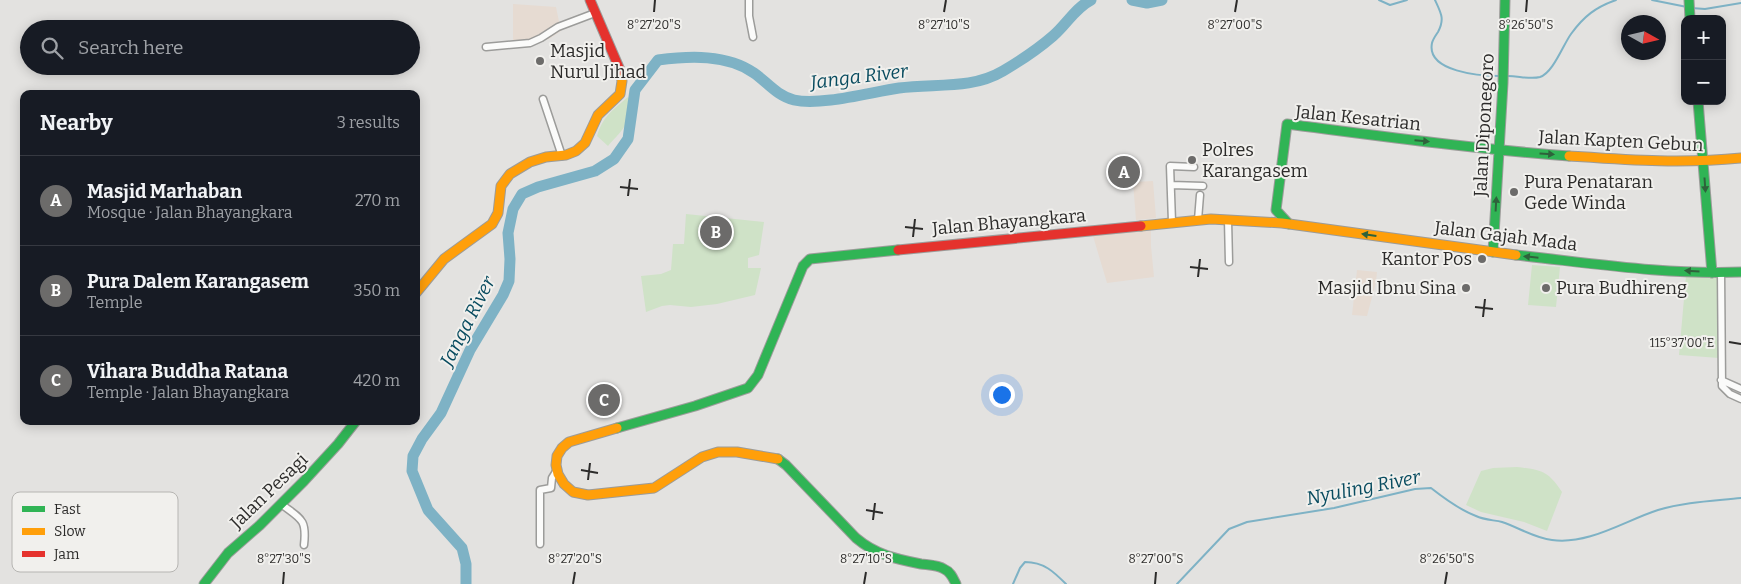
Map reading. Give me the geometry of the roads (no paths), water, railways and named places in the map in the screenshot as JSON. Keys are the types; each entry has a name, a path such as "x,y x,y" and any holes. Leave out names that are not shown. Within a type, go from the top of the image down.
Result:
{"street":[{"path":"420,288 449,255 480,234 493,222 499,210 504,180 530,162 539,158 569,154 585,143 596,116 623,88 622,79 611,47 590,0"},
{"path":"749,0 752,36"},
{"name":"Jalan Diponegoro","path":"1493,252 1504,65 1505,0"},
{"path":"1689,2 1690,15"},
{"path":"486,48 530,43 558,27 595,13"},
{"path":"542,99 562,156"},
{"path":"1698,105 1717,272 1721,380 1724,389 1741,399"},
{"name":"Jalan Kesatrian","path":"1276,210 1287,124 1499,150"},
{"name":"Jalan Kapten Gebun","path":"1499,150 1661,162 1704,162 1741,158"},
{"path":"1172,222 1170,166 1194,167"},
{"path":"1171,185 1203,186"},
{"path":"1198,220 1200,195"},
{"path":"1268,223 1276,210 1289,224"},
{"path":"1228,220 1229,262"},
{"name":"Jalan Bhayangkara","path":"557,470 559,452 569,442 733,395 748,388 756,381 797,278 803,266 810,259 892,249 1172,222 1228,220 1268,223"},
{"name":"Jalan Gajah Mada","path":"1268,223 1289,224 1493,252 1640,268 1741,272"},
{"path":"1721,380 1741,389"},
{"name":"Jalan Pesagi","path":"204,584 231,550 282,504 327,456 353,425"},
{"path":"557,470 564,484 573,492 582,495 595,495 654,488 702,457 718,452 738,452 769,456 786,465 849,531 868,548 902,560 944,568 949,572 956,584"},
{"path":"540,544 540,490 551,488 552,478 557,470"},
{"path":"282,504 304,524 306,532 304,545"}],"waterway":[{"name":"Janga River","path":"466,584 466,564 462,548 428,510 412,471 413,456 422,439 441,413 470,350 503,295 509,281 508,233 513,209 522,194 538,187 595,171 614,159 628,139 635,90 658,60 695,57 732,62 754,73 782,95 794,100 805,101 832,100 899,88 952,85 978,81 1003,71 1041,46 1080,7 1091,0"},
{"name":"Janga River","path":"1132,0 1147,3 1162,0"},
{"path":"1379,0 1390,5 1407,0"},
{"path":"1435,0 1442,20 1432,43 1432,53 1437,60 1457,70 1481,75 1500,76"},
{"path":"1505,76 1531,78 1540,77 1545,74 1581,22 1596,9 1616,0"},
{"path":"1652,0 1687,7"},
{"path":"1691,8 1705,9 1741,3"},
{"name":"Nyuling River","path":"1177,584 1229,529 1247,522 1334,508 1415,489 1431,488 1470,514 1502,522 1545,539 1566,541 1593,536 1668,507 1741,498"},
{"name":"Nyuling River","path":"1013,584 1020,568 1025,562 1032,562 1043,566 1066,584"}],"place":[{"name":"Masjid Nurul Jihad","path":"540,61"},
{"name":"Polres Karangasem","path":"1192,160"},
{"name":"Masjid Marhaban","path":"1124,172"},
{"name":"Pura Penataran Gede Winda","path":"1514,192"},
{"name":"Pura Dalem Karangasem","path":"716,232"},
{"name":"Kantor Pos","path":"1482,259"},
{"name":"Masjid Ibnu Sina","path":"1466,288"},
{"name":"Pura Budhireng","path":"1546,288"},
{"name":"Vihara Buddha Ratana","path":"604,400"}]}
